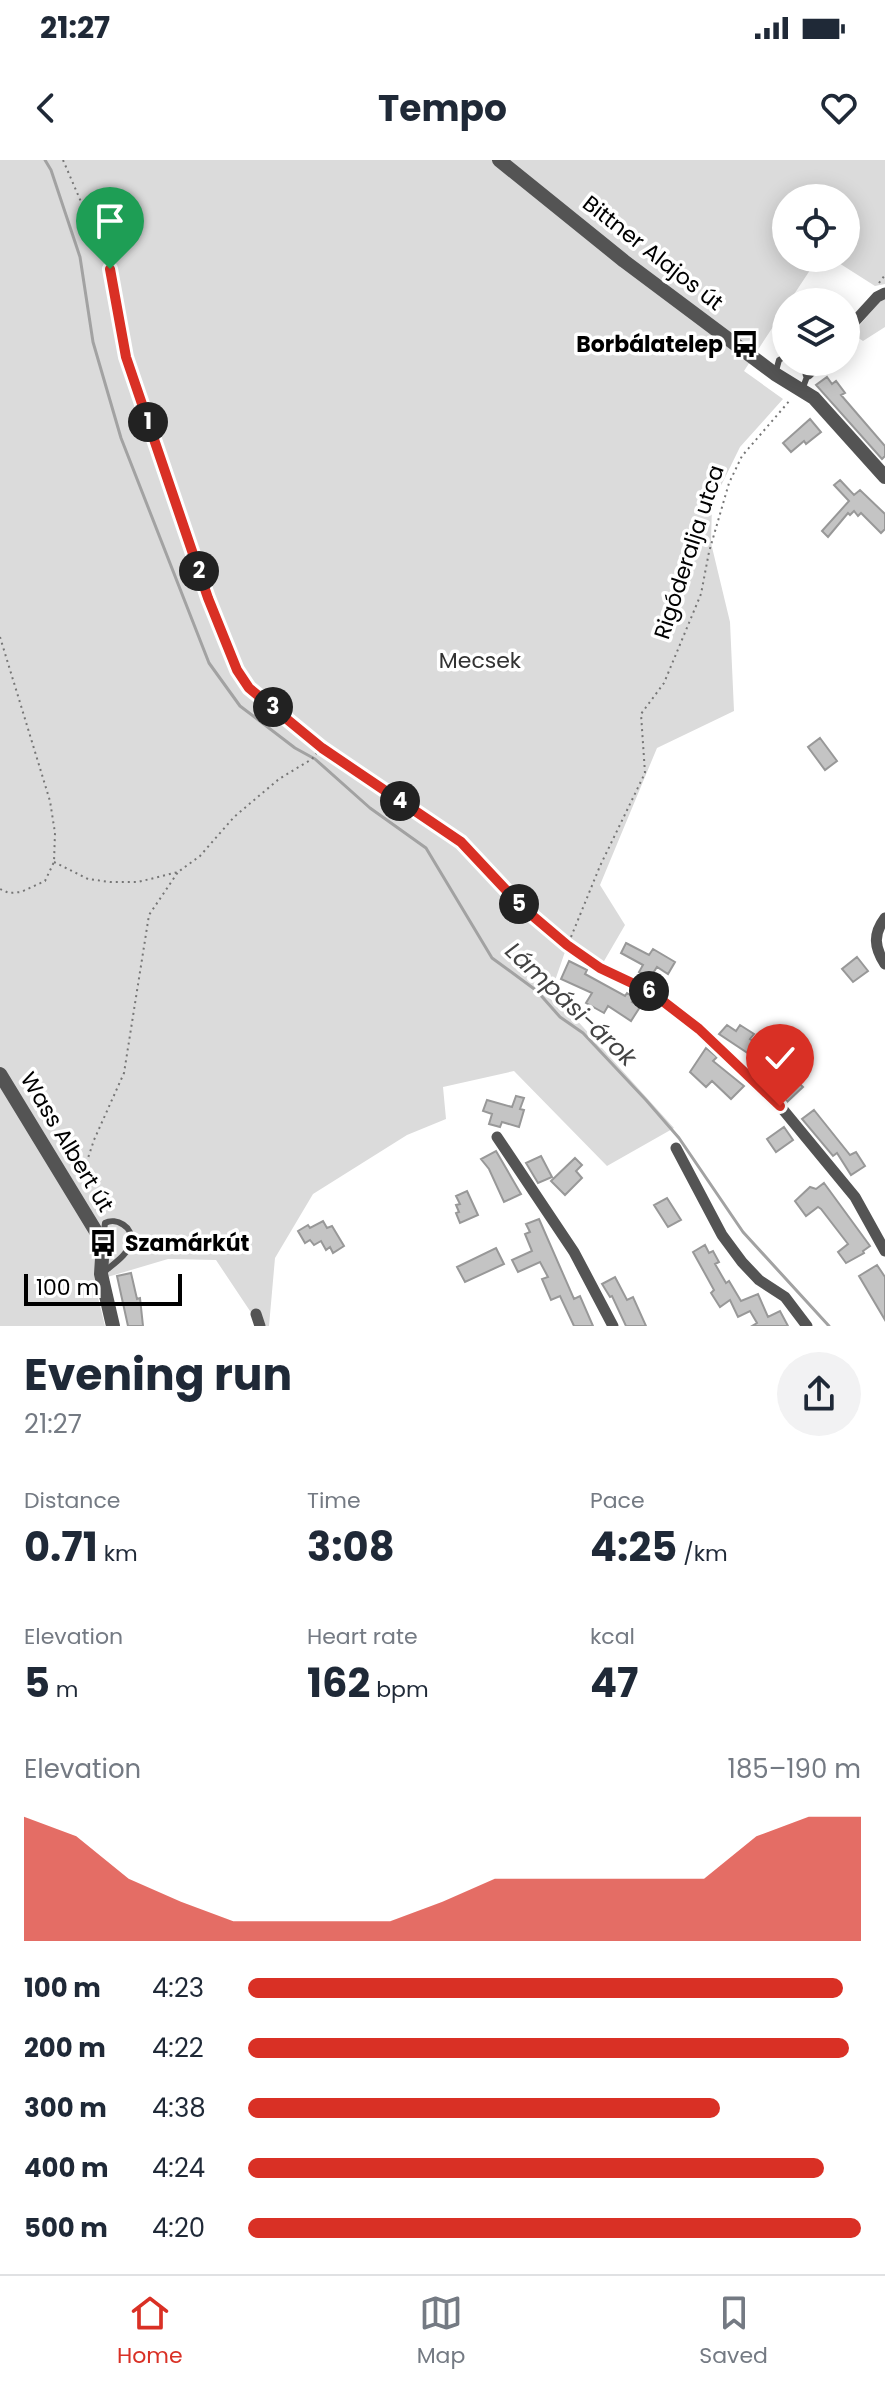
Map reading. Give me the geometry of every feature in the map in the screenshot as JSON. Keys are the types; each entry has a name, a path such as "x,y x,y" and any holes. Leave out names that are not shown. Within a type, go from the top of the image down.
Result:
{"street":[{"name":"Bittner Alajos út","path":"499,160 624,261 772,372"},
{"path":"860,316 877,297 885,293"},
{"name":"Bittner Alajos út","path":"778,376 825,410 885,477"},
{"path":"885,918 875,937 879,955 885,964"},
{"path":"567,945 600,968 651,992 699,1029 752,1077 855,1197 885,1251"},
{"name":"Wass Albert út","path":"0,1074 103,1243 101,1274 113,1326"},
{"path":"497,1137 574,1252 613,1326"},
{"path":"676,1148 722,1235 742,1262 759,1280 785,1297 807,1326"}],"lane":[{"path":"800,389 804,376"},
{"path":"101,1274 123,1256 131,1242 130,1234 119,1221 111,1219 105,1223 103,1243"}],"path":[{"path":"63,160 110,269 126,357 208,598 237,670 249,688 322,748 461,842 521,906 567,945"},
{"name":"Rigóderalja utca","path":"567,945 600,866 645,773 641,714 664,683 701,594 709,552 729,483 742,456 800,389"},
{"path":"0,637 50,801 55,833 54,862 45,881 21,892 9,893 0,889"},
{"path":"90,1203 82,1176 94,1140 124,1073 149,915 178,872 200,856 225,826 279,779 313,758 322,748"},
{"path":"54,862 88,879 110,882 138,882 178,872"}],"green space":[{"name":"Mecsek","path":"0,160 885,160 885,284 875,286 853,272 860,272 860,184 772,184 772,272 809,272 798,288 772,288 772,328 744,371 783,399 740,447 712,504 711,543 730,622 734,711 657,748 600,885 625,925 600,968 567,946 549,998 574,1017 674,1128 607,1166 514,1071 443,1087 446,1119 407,1135 313,1194 275,1258 269,1326 260,1326 216,1260 168,1259 94,1281 105,1326 0,1326"},
{"path":"885,298 885,327 863,341 860,339 860,325"}],"building":[{"path":"827,377 832,384 836,381 845,393 841,395 885,446 882,459 816,385"},
{"path":"810,419 821,432 791,452 783,443"},
{"path":"840,480 854,495 860,490 885,514 885,529 881,533 861,513 858,516 854,511 850,515 848,513 828,537 822,531 849,501 834,485"},
{"path":"820,738 837,761 825,770 808,747"},
{"path":"626,943 649,955 653,949 675,962 668,974 657,967 650,978 639,972 643,965 621,953"},
{"path":"857,957 868,971 853,982 842,969"},
{"path":"569,961 587,970 585,974 625,996 627,993 635,998 632,1002 640,1007 631,1021 608,1006 604,1013 586,1003 592,993 561,979"},
{"path":"727,1025 736,1031 740,1025 754,1034 750,1039 771,1054 803,1087 787,1102 775,1089 779,1086 759,1070 764,1064 719,1034"},
{"path":"706,1048 717,1057 713,1061 744,1086 731,1099 712,1081 706,1087 690,1072"},
{"path":"516,1096 524,1098 519,1127 502,1122 500,1127 489,1124 492,1114 483,1111 487,1100 512,1107"},
{"path":"814,1110 850,1155 856,1152 865,1166 851,1175 837,1153 833,1156 802,1119"},
{"path":"784,1127 793,1140 776,1152 767,1139"},
{"path":"496,1151 521,1194 504,1202 481,1159"},
{"path":"541,1156 552,1177 538,1183 526,1163"},
{"path":"575,1158 582,1165 576,1171 582,1178 565,1195 551,1181"},
{"path":"824,1183 870,1246 846,1263 838,1252 848,1244 821,1209 818,1207 806,1216 795,1201 810,1187 816,1189"},
{"path":"467,1191 478,1215 460,1223 456,1205 460,1204 456,1196"},
{"path":"667,1198 681,1220 668,1227 654,1205"},
{"path":"539,1219 574,1299 580,1296 593,1326 574,1326 560,1296 551,1300 542,1279 548,1277 540,1262 518,1272 512,1260 532,1251 525,1234 530,1232 526,1224"},
{"path":"323,1221 327,1228 332,1226 344,1246 333,1253 330,1247 326,1250 321,1241 314,1245 310,1240 305,1243 298,1231"},
{"path":"705,1245 709,1253 713,1251 719,1262 715,1264 741,1301 758,1294 768,1317 780,1311 788,1326 752,1326 757,1323 750,1311 738,1317 730,1300 720,1307 693,1252"},
{"path":"496,1248 504,1264 465,1282 457,1267"},
{"path":"877,1265 885,1277 885,1320 859,1276"},
{"path":"131,1273 137,1299 140,1298 143,1326 128,1326 117,1276"},
{"path":"615,1277 627,1300 633,1297 646,1326 626,1326 612,1296 602,1284"}],"waterway":[{"name":"Lámpási-árok","path":"45,160 80,257 93,342 121,438 209,663 240,706 295,748 315,759 370,808 426,848 492,958 537,991 560,1017 583,1033 646,1100 679,1138 743,1232 829,1326"}],"place":[{"name":"Borbálatelep","path":"745,344"},
{"name":"Szamárkút","path":"103,1243"}],"route":[{"path":"110,269 126,357 208,598 237,670 249,688 322,748 461,842 521,906 567,945 600,968 651,992 699,1029 780,1106"}]}
